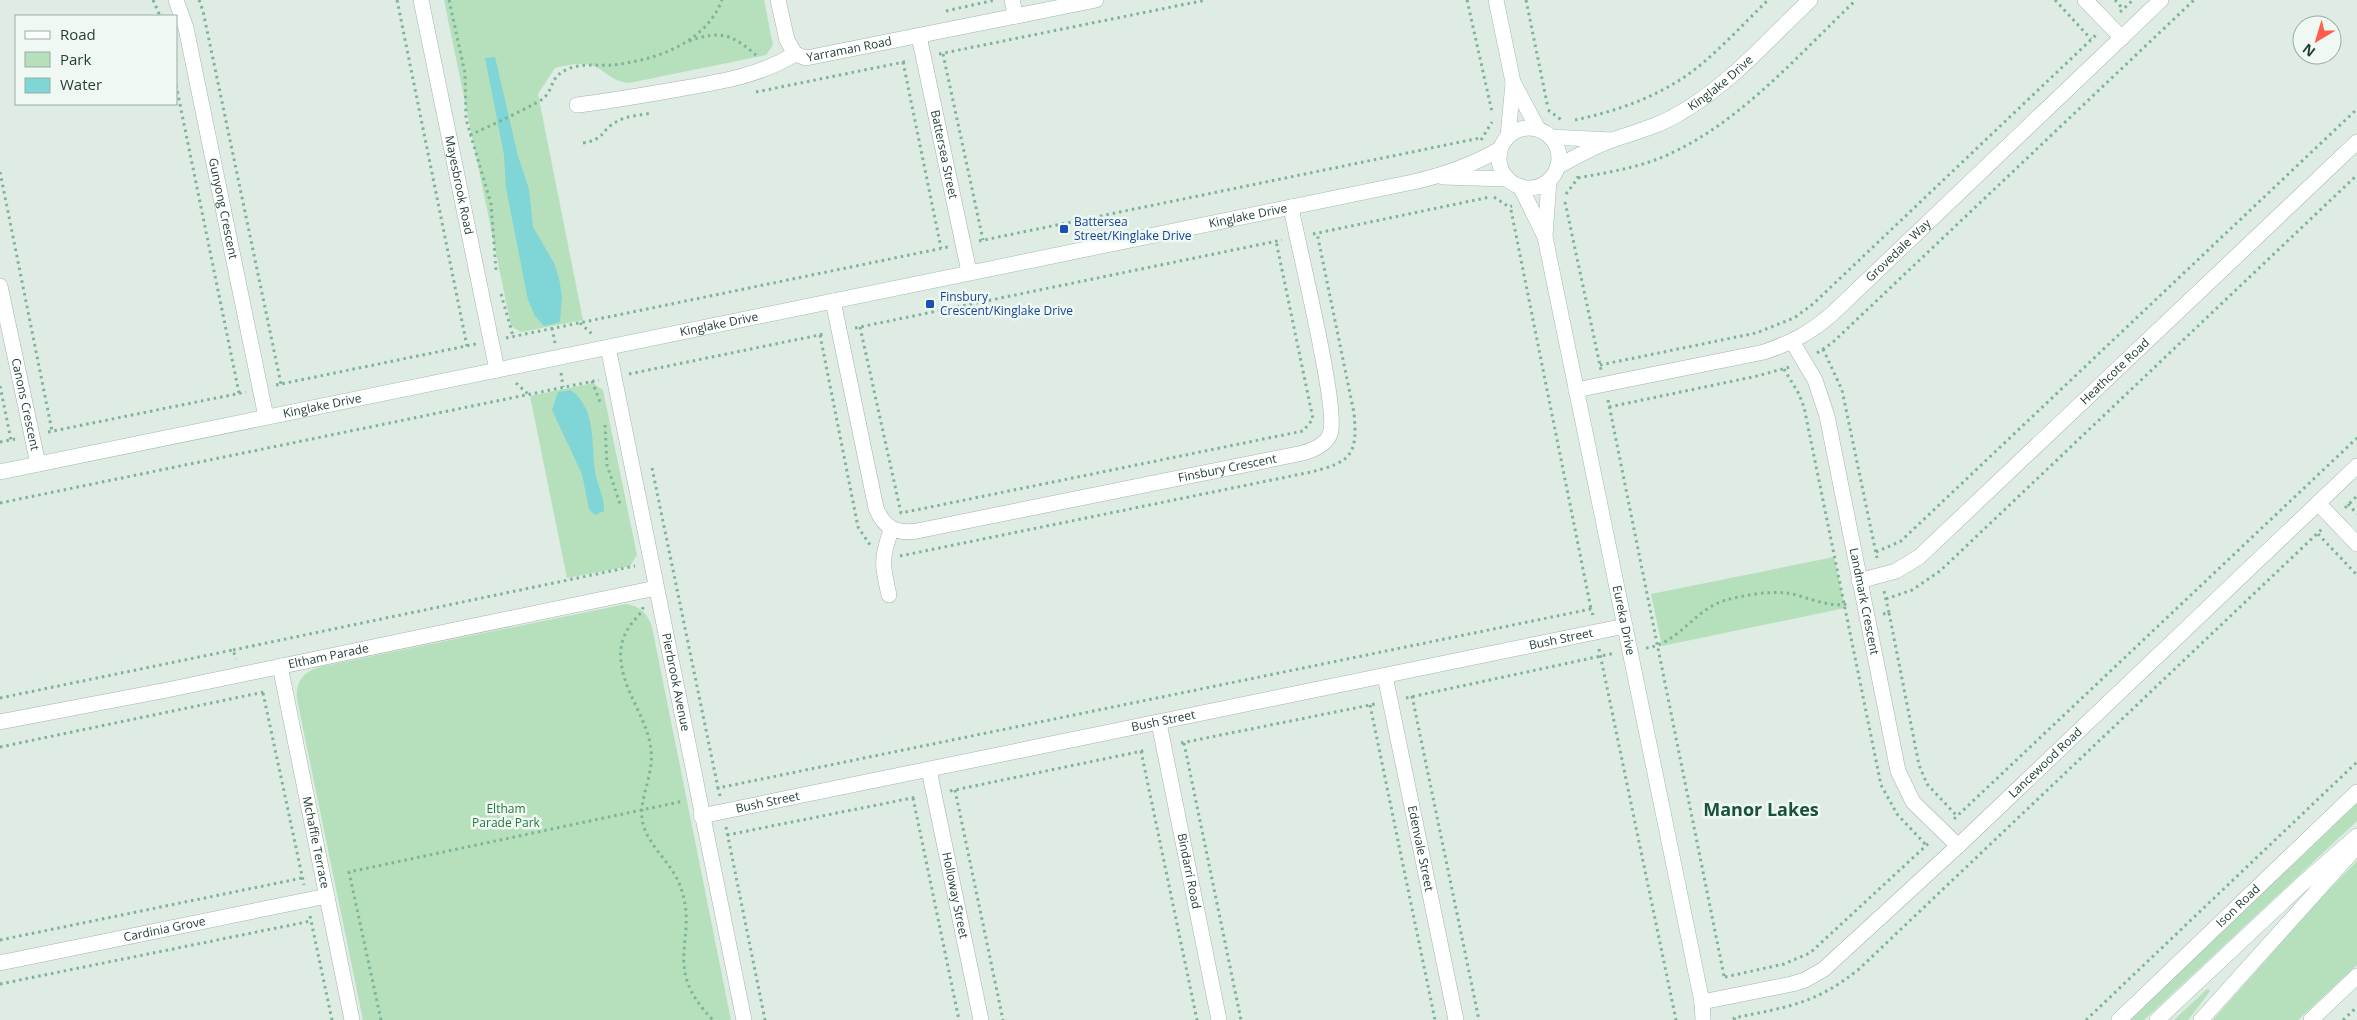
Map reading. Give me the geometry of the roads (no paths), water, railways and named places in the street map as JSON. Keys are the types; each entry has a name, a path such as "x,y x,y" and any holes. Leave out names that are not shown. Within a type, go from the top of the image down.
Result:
{"street":[{"name":"Gunyong Crescent","path":"176,0 186,28 266,417"},
{"name":"Mayesbrook Road","path":"421,0 497,370"},
{"path":"778,0 786,40 795,54"},
{"path":"1012,0 1016,16"},
{"name":"Yarraman Road","path":"576,105 614,101 741,78 772,67 795,54 806,58 1096,0"},
{"path":"1496,0 1513,82 1528,114 1558,151 1557,167 1549,180 1540,186 1514,182 1500,165 1513,82"},
{"name":"Kinglake Drive","path":"1557,167 1613,140 1637,133 1668,120 1697,103 1728,78 1810,0"},
{"path":"2086,0 2122,38"},
{"name":"Grovedale Way","path":"1576,390 1756,354 1793,342 1810,332 1834,313 2161,0"},
{"name":"Battersea Street","path":"919,36 969,272"},
{"path":"1504,142 1522,129 1544,133"},
{"name":"Kinglake Drive","path":"1544,133 1569,138 1613,140"},
{"name":"Kinglake Drive","path":"0,472 1436,177 1485,158 1504,142"},
{"name":"Heathcote Road","path":"1860,581 1905,567 1918,557 2357,142"},
{"name":"Kinglake Drive","path":"1436,177 1514,182"},
{"name":"Eureka Drive","path":"1545,237 1549,180"},
{"name":"Eureka Drive","path":"1514,182 1530,202 1545,237 1702,1002 1703,1020"},
{"name":"Finsbury Crescent","path":"891,530 907,532 927,529 1302,453 1320,446 1330,435 1332,411 1291,207"},
{"name":"Canons Crescent","path":"0,286 38,464"},
{"path":"833,301 876,508 880,517 891,530 883,553 883,570 889,595"},
{"name":"Landmark Crescent","path":"1793,342 1805,360 1822,395 1898,771 1913,802 1958,846"},
{"name":"Pierbrook Avenue","path":"608,347 744,1020"},
{"name":"Lancewood Road","path":"1702,1002 1805,980 1824,969 1958,846 2357,466"},
{"path":"2318,503 2357,544"},
{"name":"Eltham Parade","path":"0,722 656,588"},
{"name":"Bush Street","path":"702,816 1625,626"},
{"name":"Mchaffie Terrace","path":"280,666 352,1020"},
{"name":"Edenvale Street","path":"1385,676 1456,1020"},
{"name":"Bindarri Road","path":"1159,723 1219,1020"},
{"name":"Holloway Street","path":"929,770 981,1020"},
{"name":"Ison Road","path":"2119,1020 2357,792"},
{"path":"2158,1020 2302,884 2357,836"},
{"path":"2201,1020 2357,846"},
{"name":"Cardinia Grove","path":"0,963 327,896"},
{"path":"2311,1020 2357,976"},
{"name":"Eureka Drive","path":"1702,1002 1710,1020"}],"water":[{"path":"495,57 518,156 529,189 533,227 554,263 559,278 562,297 560,322 544,326 535,316 528,300 506,188 504,155 485,58"},
{"path":"571,390 585,407 589,417 595,472 604,506 604,511 595,515 589,509 582,474 552,410 558,392"}],"place":[{"name":"Battersea Street/Kinglake Drive","path":"1064,229"},
{"name":"Finsbury Crescent/Kinglake Drive","path":"930,304"}],"district":[{"name":"Manor Lakes","path":"1761,810"}],"park label":[{"name":"Eltham Parade Park","path":"506,816"}]}
